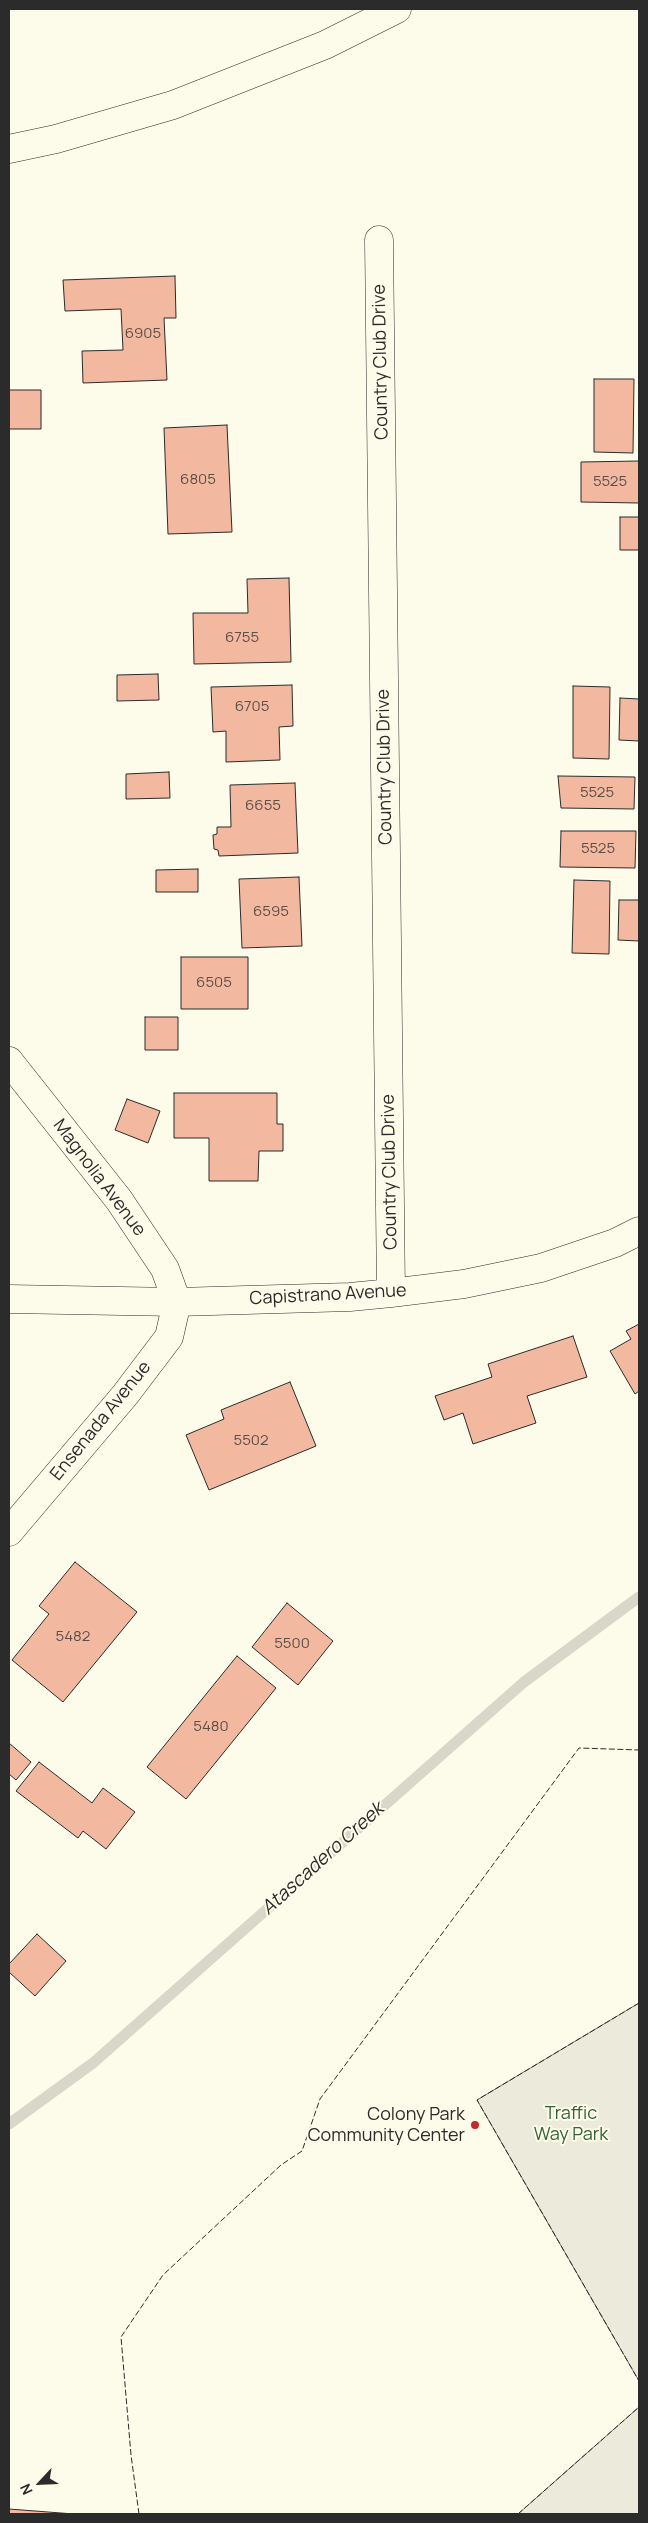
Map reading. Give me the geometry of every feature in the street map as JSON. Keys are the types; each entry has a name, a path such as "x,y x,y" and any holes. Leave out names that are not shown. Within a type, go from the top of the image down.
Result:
{"street":[{"path":"9,149 56,139 173,104 325,44 397,9"},
{"name":"Country Club Drive","path":"379,240 391,1293"},
{"name":"Magnolia Avenue","path":"9,1061 119,1200 165,1269 177,1302"},
{"name":"Capistrano Avenue","path":"9,1299 177,1302 350,1297 391,1293 464,1284 541,1268 615,1243 639,1232"},
{"name":"Ensenada Avenue","path":"9,1532 125,1395 169,1337 177,1302"}],"green space":[{"name":"Traffic Way Park","path":"639,2003 639,2381 477,2100"},
{"path":"639,2407 639,2514 518,2514"}],"building":[{"path":"175,276 176,318 164,318 167,380 83,383 82,351 123,350 121,309 65,311 63,280"},
{"path":"594,379 634,379 633,453 594,452"},
{"path":"9,390 41,390 41,429 9,429"},
{"path":"227,425 232,532 168,534 164,428"},
{"path":"639,461 639,503 581,502 581,462"},
{"path":"620,517 639,517 639,550 620,550"},
{"path":"289,578 291,662 194,664 193,613 248,613 247,579"},
{"path":"158,674 159,700 117,701 117,675"},
{"path":"292,685 293,726 279,727 280,760 226,762 226,731 213,732 211,687"},
{"path":"573,686 610,687 609,759 573,758"},
{"path":"620,698 639,699 639,741 619,740"},
{"path":"169,772 170,798 126,799 126,774"},
{"path":"558,776 635,777 634,809 561,808"},
{"path":"295,783 298,853 219,856 218,850 214,849 213,835 217,834 217,827 231,827 230,785"},
{"path":"561,831 636,831 635,868 560,867"},
{"path":"198,869 198,892 156,892 156,870"},
{"path":"299,877 302,946 242,948 239,879"},
{"path":"574,880 610,881 609,954 572,953"},
{"path":"619,900 639,900 639,941 618,940"},
{"path":"181,957 248,957 248,1009 181,1009"},
{"path":"145,1017 178,1017 178,1050 145,1050"},
{"path":"174,1093 277,1093 277,1124 283,1124 283,1151 259,1151 258,1181 209,1181 209,1138 174,1138"},
{"path":"127,1099 160,1111 148,1143 115,1130"},
{"path":"639,1324 639,1391 635,1394 610,1351 631,1339 626,1331"},
{"path":"573,1336 587,1377 527,1396 536,1423 473,1444 463,1413 444,1420 435,1396 492,1377 488,1364"},
{"path":"290,1382 316,1446 209,1490 186,1435 224,1419 221,1410"},
{"path":"75,1562 137,1612 63,1702 12,1660 49,1614 39,1606"},
{"path":"287,1603 333,1641 298,1685 252,1647"},
{"path":"237,1656 276,1688 186,1799 147,1767"},
{"path":"9,1743 31,1762 16,1780 9,1774"},
{"path":"39,1762 92,1803 103,1788 135,1812 106,1849 83,1831 78,1838 16,1791"},
{"path":"37,1934 66,1961 35,1996 9,1972 9,1964"},
{"path":"9,2509 74,2514 9,2514"}],"waterway":[{"name":"Atascadero Creek","path":"9,2124 93,2063 524,1682 639,1597"}],"fence":[{"path":"139,2514 131,2455 121,2337 163,2275 281,2165 302,2151 320,2099 579,1748 639,1750"},
{"path":"639,2003 477,2100 639,2381"},
{"path":"518,2514 639,2407"}],"place":[{"name":"Colony Park Community Center","path":"475,2125"}]}
